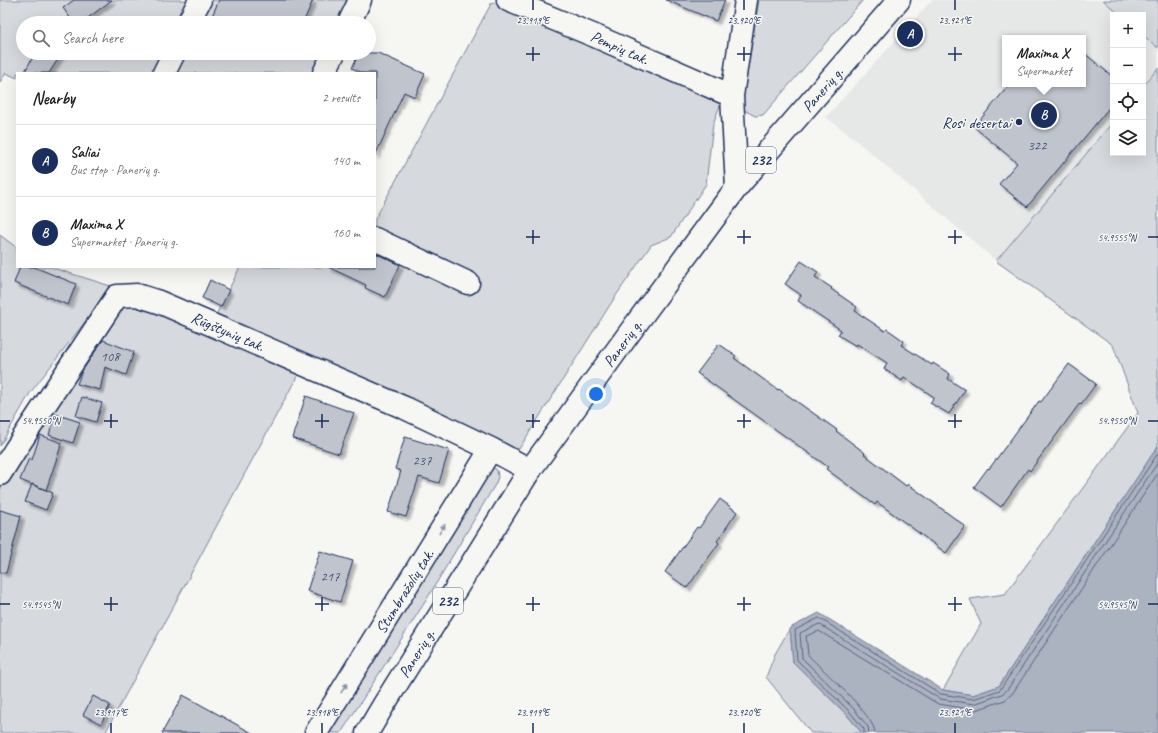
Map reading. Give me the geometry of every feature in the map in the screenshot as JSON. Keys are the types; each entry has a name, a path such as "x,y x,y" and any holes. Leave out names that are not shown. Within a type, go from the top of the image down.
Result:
{"street":[{"path":"192,16 200,0"},
{"path":"352,16 360,0"},
{"name":"Pempių tak.","path":"508,0 732,96"},
{"path":"738,187 732,96 746,0"},
{"name":"Panerių g.","path":"367,733 530,470 738,187 900,0"},
{"path":"164,72 170,60"},
{"path":"324,72 330,60"},
{"path":"376,239 468,283"},
{"name":"Rūgštynių tak.","path":"0,474 117,296 137,295 159,302 405,408 491,449 530,470"},
{"name":"Stumbražolių tak.","path":"316,733 491,449"}],"shaded area":[{"path":"0,0 191,0 183,16 16,16 16,60 162,60 156,72 16,72 16,78 6,73 0,82"},
{"path":"210,0 355,0 347,16 202,16"},
{"path":"759,0 863,0 763,115 755,116 744,110 743,99"},
{"path":"932,0 1103,0 1117,12 1110,12 1110,126 996,261 857,141 826,117"},
{"path":"1103,0 1158,0 1158,48 1146,38 1146,12 1117,12"},
{"path":"492,2 722,100 713,124 706,184 671,237 651,245 615,297 519,449 510,449 215,317 240,268 376,268 376,217"},
{"path":"1146,38 1158,48 1158,68 1146,82"},
{"path":"178,60 324,60 318,72 172,72"},
{"path":"1158,68 1158,446 999,686 973,695 943,690 981,624 970,599 1005,594 1138,413 1113,345 996,261 1110,126 1110,156 1146,156 1146,82"},
{"path":"0,235 16,247 16,268 53,268 117,288 108,292 30,393 0,446"},
{"path":"139,303 299,373 105,733 0,733 0,490 83,352 114,308"},
{"path":"492,467 497,470 498,477 496,483 425,602 341,733 329,733"},
{"path":"790,628 793,662 847,715 862,733 811,733 766,677 775,654"}],"water":[{"path":"1158,446 1158,733 862,733 847,715 793,662 790,628 819,613 943,690 973,695 999,686"}],"building":[{"path":"74,0 112,0 90,16 69,16 63,8"},
{"path":"219,0 313,0 306,16 212,16"},
{"path":"666,0 725,0 716,21"},
{"path":"376,53 378,53 425,74 415,97 404,92 376,154 376,72 360,72 352,68 356,60 376,60"},
{"path":"1086,54 1110,74 1110,107 1027,207 999,184 1017,163 974,127 1007,87 1086,87"},
{"path":"31,60 57,60 50,72 25,72"},
{"path":"376,253 400,265 385,297 365,288 366,285 330,268 376,268"},
{"path":"801,261 818,272 815,277 857,307 855,311 885,331 887,329 904,341 901,345 932,365 933,363 950,374 948,379 965,390 949,414 930,403 934,397 904,377 902,381 884,369 887,363 857,344 856,346 838,335 841,330 798,301 801,295 785,284"},
{"path":"20,268 36,268 76,284 68,305 14,283"},
{"path":"210,280 229,290 221,307 202,298"},
{"path":"103,340 134,352 126,375 105,367 100,390 77,384 82,371"},
{"path":"719,344 736,356 734,358 837,430 836,431 865,453 864,454 906,486 908,484 965,526 946,553 877,502 875,505 826,469 828,467 697,373"},
{"path":"1069,364 1096,384 1081,404 1080,403 1030,471 1028,469 1001,507 974,487"},
{"path":"306,396 354,413 339,454 292,438"},
{"path":"82,397 102,403 96,422 76,416"},
{"path":"55,414 80,422 73,443 49,435"},
{"path":"40,435 62,443 46,490 20,480 29,458 32,460"},
{"path":"405,437 449,450 439,483 419,477 406,517 388,512 401,471 395,469"},
{"path":"32,484 53,493 46,510 25,502"},
{"path":"720,499 737,512 717,541 719,543 687,588 665,572 697,527 699,528"},
{"path":"0,510 21,516 6,573 0,572"},
{"path":"320,551 353,561 340,602 307,591"},
{"path":"183,695 252,733 162,733"},
{"path":"93,696 110,705 101,724 83,715"}],"place":[{"name":"Saliai","path":"910,34"},
{"name":"Maxima X","path":"1044,115"},
{"name":"Rosi desertai","path":"1019,122"}]}
